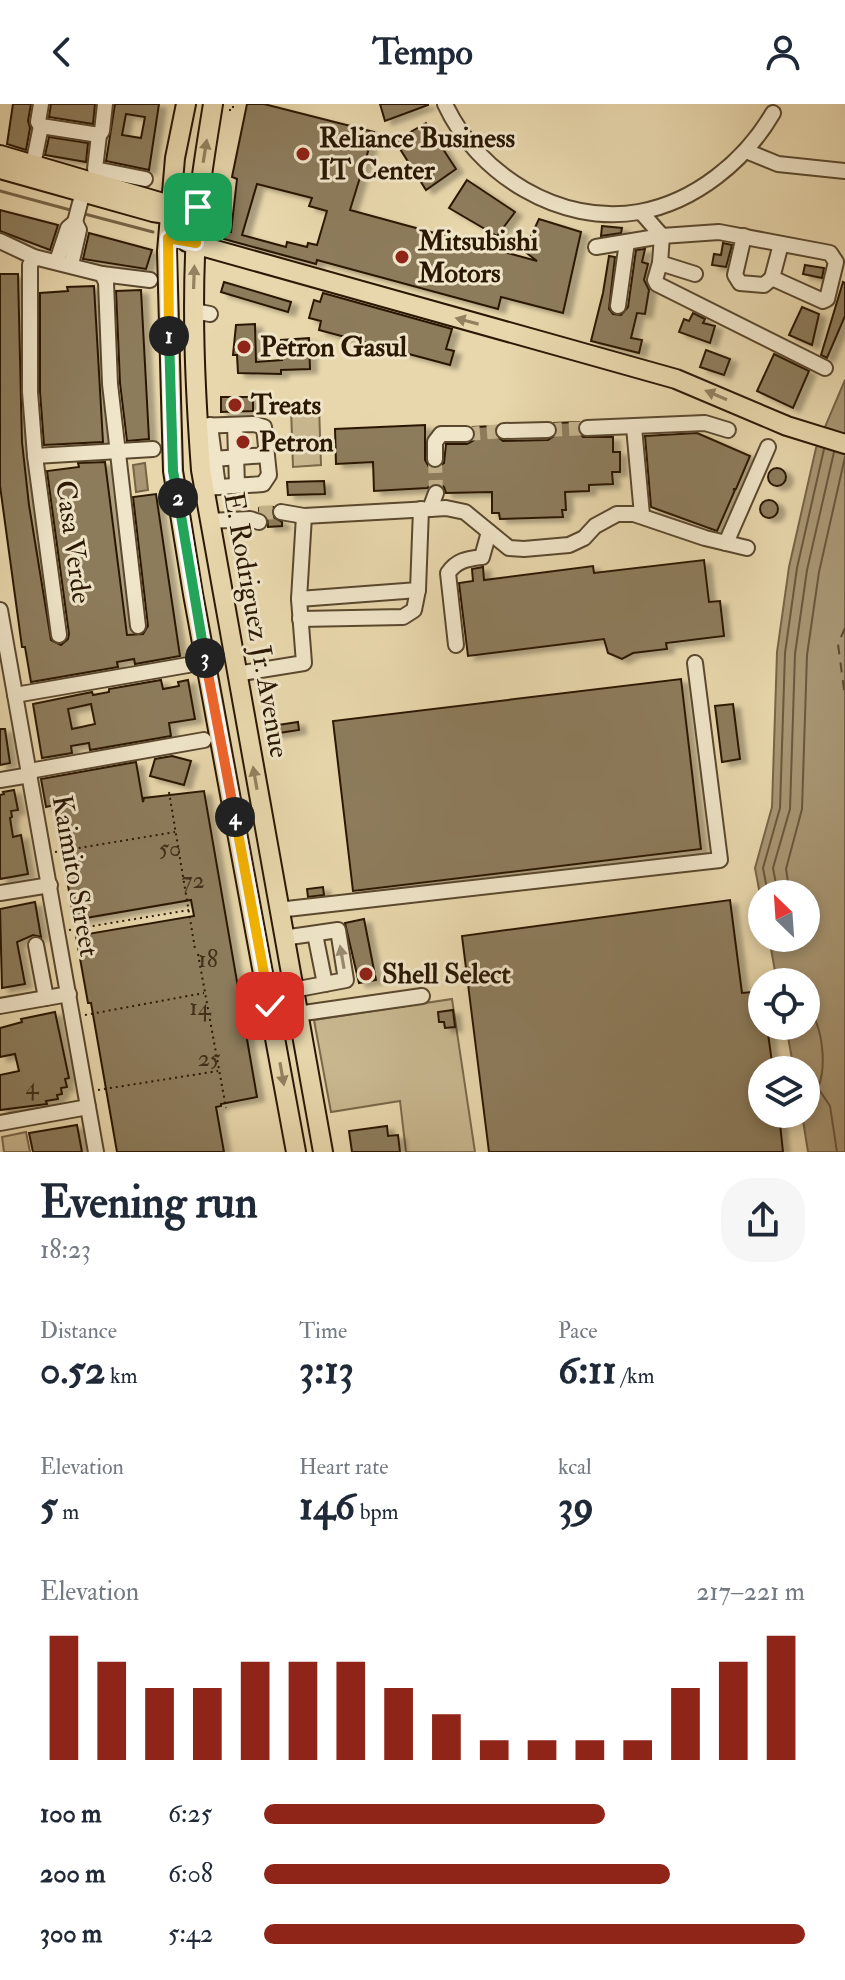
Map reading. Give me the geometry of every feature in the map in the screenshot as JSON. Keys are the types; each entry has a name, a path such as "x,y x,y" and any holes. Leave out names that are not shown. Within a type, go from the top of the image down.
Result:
{"main road":[{"name":"E. Rodriguez Jr. Avenue","path":"186,104 175,158 175,211 168,238 173,471 296,1152"},
{"name":"E. Rodriguez Jr. Avenue","path":"220,107 199,199 196,243 202,313 204,426 211,487 209,521 323,1152"},
{"path":"0,155 33,165 83,192"},
{"path":"0,169 83,192 175,211 199,199"},
{"path":"175,211 196,243"},
{"path":"168,238 196,243 676,379 787,426 845,444"}],"street":[{"path":"33,165 41,126 38,122 41,104"},
{"path":"105,104 95,169 145,179"},
{"path":"445,104 462,134 503,176 530,193 562,206 593,212 641,212 702,186 722,174 746,151 773,113"},
{"path":"41,126 99,135"},
{"path":"746,151 778,164 845,171"},
{"path":"64,263 79,230 76,221 83,192"},
{"path":"641,212 662,236 655,280 657,284 825,368"},
{"path":"596,247 662,236 719,232 830,253 836,262 827,299 823,301 772,278"},
{"path":"744,236 735,275 740,283 764,285 772,278 781,244"},
{"path":"0,241 34,257 102,274 150,280"},
{"path":"618,306 627,242"},
{"name":"Casa Verde","path":"34,257 30,265 30,392 35,456 59,635"},
{"path":"660,263 695,274"},
{"name":"Casa Verde","path":"102,274 106,282 110,384 138,626"},
{"path":"587,428 705,423 728,430"},
{"path":"204,426 254,424 264,427 269,475 263,484 211,487"},
{"path":"235,425 237,485"},
{"path":"634,427 642,515"},
{"path":"504,431 548,430"},
{"path":"435,459 435,442 441,434 466,434"},
{"path":"726,543 768,447"},
{"name":"Casa Verde","path":"35,456 153,449"},
{"path":"207,459 266,455"},
{"path":"300,619 403,617 414,610 425,509 436,493"},
{"path":"236,674 304,663 290,516 446,508 465,512 509,548 524,549 569,545 617,514 642,515 747,548"},
{"path":"209,521 256,518"},
{"path":"456,645 448,573 453,565 462,560 482,557 489,532"},
{"path":"299,599 418,590"},
{"name":"Kaimito Street","path":"0,610 5,664 15,695 30,773 96,1152"},
{"path":"278,910 720,860 695,663"},
{"path":"15,695 188,665"},
{"path":"0,780 204,740"},
{"path":"0,893 50,885"},
{"path":"283,938 338,930 346,980 293,990"},
{"path":"315,934 325,984"},
{"path":"36,945 46,998"},
{"path":"0,1006 69,994"},
{"path":"297,1014 422,996"},
{"path":"0,1123 87,1100"}],"path":[{"path":"220,107 233,110 233,104"},
{"path":"169,792 195,949"},
{"path":"45,854 176,832"},
{"path":"58,932 190,910"},
{"path":"198,954 226,1108"},
{"path":"73,1017 205,993"},
{"path":"87,1100 219,1071"}],"shaded area":[{"path":"319,406 321,465 293,467 291,408"},
{"path":"452,999 475,1152 406,1152 400,1101 331,1112 314,1020"},
{"path":"26,1132 30,1152 4,1152 2,1137"}],"water":[{"path":"845,380 845,1152 808,1152 804,1128 820,1128 820,1056 791,1056 789,1040 820,1040 820,968 774,968 772,952 820,952 820,880 757,880 755,868 772,807 777,652 789,567 816,448"},
{"path":"145,463 148,490 136,492 133,465"}],"building":[{"path":"13,104 31,104 26,150 7,144"},
{"path":"51,104 95,104 93,124 49,117"},
{"path":"115,104 159,104 149,170 106,161","holes":["126,114 145,117 141,138 122,135"]},
{"path":"247,104 264,104 374,132 350,210 537,261 524,251 539,219 581,232 563,313 501,297 498,309 317,260 316,264 224,239 226,231 231,232 237,179 232,177","holes":["257,184 312,198 309,206 327,211 317,245 308,243 307,247 287,242 286,247 242,235"]},
{"path":"380,104 428,104 428,105 385,121"},
{"path":"426,123 456,169 426,190 395,141"},
{"path":"49,137 88,143 86,162 45,155"},
{"path":"467,180 515,212 497,236 449,208"},
{"path":"0,210 58,225 50,250 0,231"},
{"path":"602,226 622,228 621,233 601,236"},
{"path":"89,233 152,250 146,269 83,259"},
{"path":"723,243 732,245 726,267 712,265 714,254 721,255"},
{"path":"645,249 642,262 648,264 644,280 649,290 645,314 637,313 631,338 642,340 639,353 591,341 609,256 615,257 609,309 613,314 621,315 628,307 636,250"},
{"path":"805,265 824,268 822,278 803,274"},
{"path":"0,274 18,274 22,442 51,640 61,645 69,634 47,471 79,467 78,463 105,462 127,635 143,634 148,626 133,497 156,494 180,656 135,664 134,659 117,662 118,667 31,682 25,647 22,647 0,486"},
{"path":"224,282 291,302 288,312 221,292"},
{"path":"843,282 845,316 827,358 821,355"},
{"path":"94,286 103,442 44,445 40,392 40,293 68,291 67,287"},
{"path":"141,290 149,439 127,441 120,383 116,291"},
{"path":"323,293 452,329 446,349 454,351 450,365 319,330 321,321 309,318 314,300 320,302"},
{"path":"802,307 819,314 812,345 789,335"},
{"path":"693,313 705,319 703,323 715,326 710,343 679,332 684,319 689,321"},
{"path":"255,324 256,362 282,360 281,340 309,338 310,369 281,370 281,374 238,373 237,355 233,355 236,325"},
{"path":"706,350 730,359 724,375 700,367"},
{"path":"774,354 809,371 793,408 757,391"},
{"path":"221,397 253,397 253,411 221,412"},
{"path":"579,422 577,429 583,437 613,437 613,452 620,452 620,472 612,472 613,484 589,485 589,491 565,492 566,510 562,510 563,517 500,519 499,513 492,513 492,492 446,493 439,483 427,488 374,491 373,462 336,464 335,429 425,425 425,460 429,467 436,469 444,463 446,444 467,444 474,440 476,433 473,427 495,426 495,435 503,441 548,440 557,434 554,423"},
{"path":"697,433 750,456 717,531 651,507 645,436"},
{"path":"777,468 786,477 777,486 768,477"},
{"path":"324,481 325,494 288,495 287,482"},
{"path":"769,500 778,509 769,518 760,509"},
{"path":"273,507 272,516 282,522 282,526 268,527 267,516 259,511 259,508"},
{"path":"704,560 709,602 720,601 724,636 666,643 667,649 633,653 622,659 608,653 604,639 468,656 459,583 473,581 472,569 483,567 484,580 593,566 594,573"},
{"path":"681,679 701,849 353,891 333,721"},
{"path":"161,680 163,689 179,686 178,682 188,680 195,719 169,723 171,736 90,750 89,743 71,746 72,753 42,758 33,704 92,692 93,695 109,692 109,689","holes":["91,704 95,724 72,729 68,709"]},
{"path":"733,704 740,759 722,762 715,706"},
{"path":"298,722 299,730 272,734 271,726"},
{"path":"0,729 5,729 10,763 0,765"},
{"path":"172,756 191,761 184,785 150,776 155,759"},
{"path":"136,762 143,802 144,798 204,791 257,1097 216,1107 224,1152 117,1152 76,936 194,916 191,900 74,920 54,805 46,807 41,779"},
{"path":"14,790 18,810 11,811 13,837 21,835 28,874 0,879 0,795"},
{"path":"323,887 324,895 308,897 307,889"},
{"path":"730,900 742,993 748,992 748,1040 769,1040 771,1056 748,1056 748,1128 780,1128 783,1152 489,1152 462,936"},
{"path":"35,902 41,937 33,935 17,942 25,984 2,988 0,909"},
{"path":"364,919 376,980 359,983 345,923"},
{"path":"453,1010 455,1027 445,1028 444,1022 439,1022 438,1012"},
{"path":"55,1012 69,1078 65,1079 67,1087 61,1088 62,1094 57,1095 58,1099 46,1101 47,1104 0,1110 0,1075 19,1071 15,1054 0,1057 0,1028 22,1022 21,1019"},
{"path":"77,1125 82,1152 33,1152 29,1133"},
{"path":"387,1126 388,1136 398,1135 400,1152 352,1152 349,1131"}],"waterway":[{"path":"0,191 74,211"},
{"path":"81,213 153,232"}],"ferry route":[{"path":"845,628 838,644 845,697"}],"tunnel":[{"path":"548,430 587,428"},
{"path":"466,434 504,431"},
{"path":"435,459 436,493"},
{"path":"259,513 281,512"}],"place":[{"name":"Reliance Business IT Center","path":"303,154"},
{"name":"Mitsubishi Motors","path":"402,257"},
{"name":"Petron Gasul","path":"244,347"},
{"name":"Treats","path":"235,405"},
{"name":"Petron","path":"243,442"},
{"name":"Shell Select","path":"366,974"}],"route":[{"path":"198,207 196,243 168,238 173,471 270,1006"}]}
